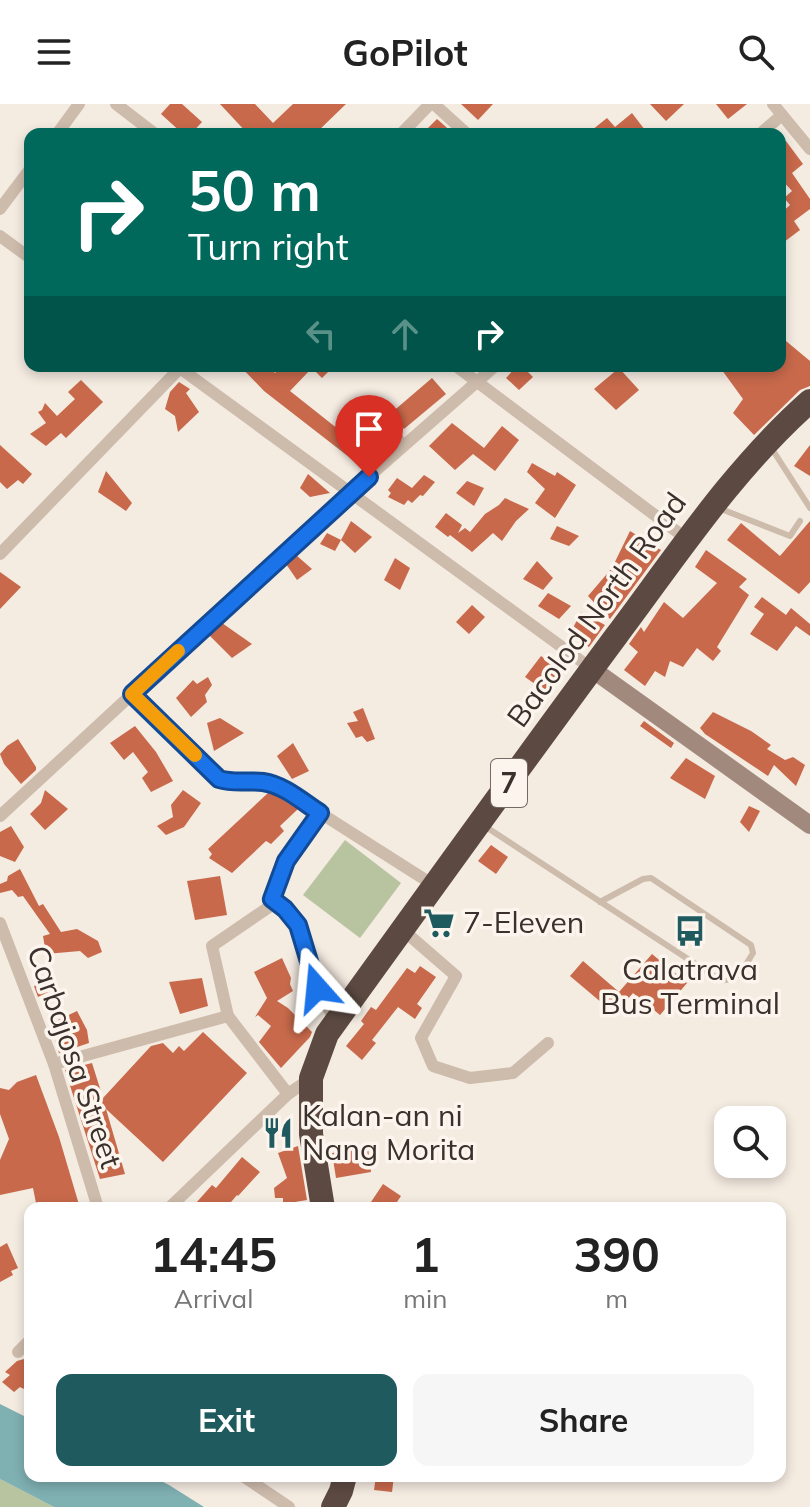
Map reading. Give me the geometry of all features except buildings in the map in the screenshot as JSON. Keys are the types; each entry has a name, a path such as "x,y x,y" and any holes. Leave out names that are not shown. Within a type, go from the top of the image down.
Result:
{"highway":[{"name":"Bacolod North Road","path":"322,1202 311,1134 311,1078 327,1034 713,506 768,442 806,412"},
{"path":"333,1507 343,1482"}],"main road":[{"path":"592,669 810,825"}],"street":[{"path":"61,128 79,104"},
{"path":"116,104 147,128"},
{"path":"407,128 432,104 460,128"},
{"path":"773,104 810,149"},
{"path":"767,128 782,115"},
{"path":"0,209 24,177"},
{"path":"0,236 24,254"},
{"path":"0,554 175,372"},
{"path":"187,372 592,669"},
{"path":"464,372 688,540"},
{"path":"0,816 350,493 488,372"},
{"path":"132,694 219,779 233,783 263,782 281,788 435,886"},
{"path":"288,1094 228,1016 212,946 269,907 286,861 320,813"},
{"path":"272,899 298,925 317,988 336,1022"},
{"name":"Carbajosa Street","path":"0,923 54,1064 96,1202"},
{"path":"403,930 456,976 421,1038 433,1066 470,1078 513,1073 548,1043"},
{"path":"54,1064 228,1016"},
{"path":"175,1202 288,1094 311,1078"},
{"path":"18,1352 24,1346"},
{"path":"252,1482 289,1507"}],"lane":[{"path":"380,415 406,444"},
{"path":"768,442 809,510"},
{"path":"713,506 790,536 800,521"},
{"path":"480,824 600,902 720,980 736,978 753,953 751,945 651,878 643,879 600,902"}],"green space":[{"path":"345,840 401,883 360,938 303,895"},
{"path":"0,1479 54,1507 0,1507"}],"water":[{"path":"0,1404 24,1416 24,1482 163,1482 204,1507 54,1507 0,1479"}],"slow traffic":[{"path":"178,651 132,694 195,755"}],"place":[{"name":"7-Eleven","path":"439,923"},
{"name":"Calatrava Bus Terminal","path":"690,931"},
{"name":"Kalan-an ni Nang Morita","path":"278,1133"}],"route":[{"path":"317,988 298,925 272,899 286,861 320,813 281,788 263,782 233,783 219,779 132,694 369,477"}]}
